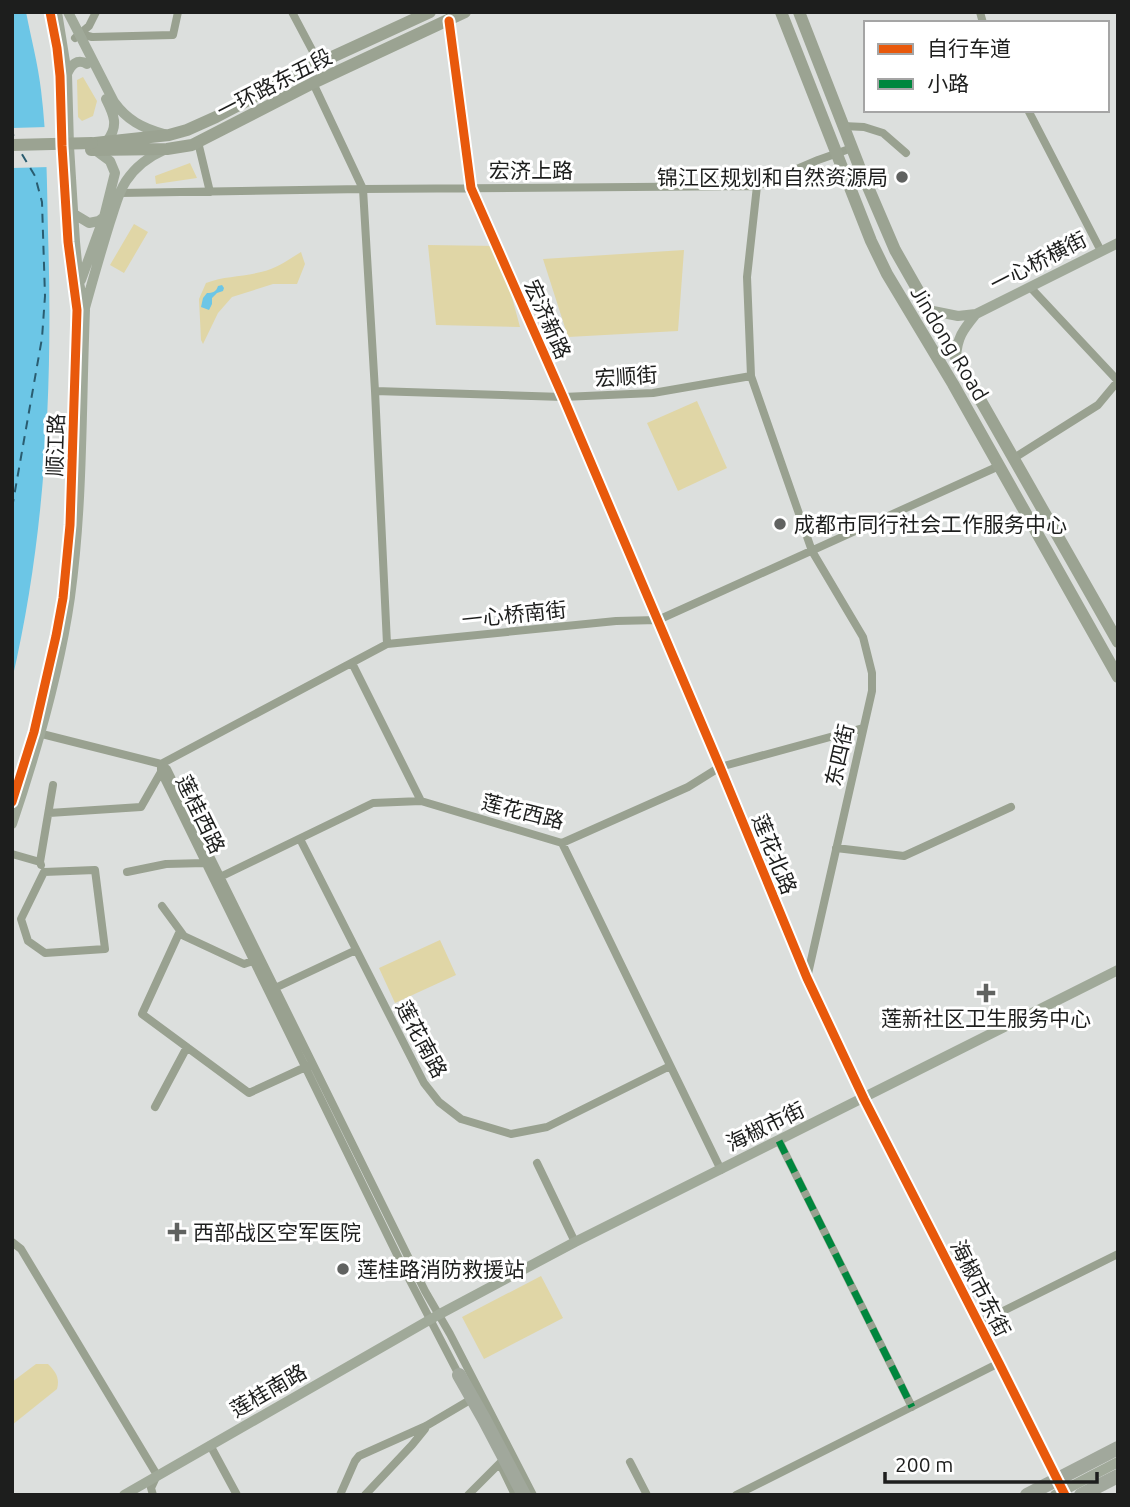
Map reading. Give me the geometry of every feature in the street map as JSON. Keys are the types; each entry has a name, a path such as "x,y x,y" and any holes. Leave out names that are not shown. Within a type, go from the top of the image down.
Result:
{"highway":[{"path":"459,1375 524,1495"},
{"path":"1027,1495 1118,1448"},
{"path":"1041,1495 1118,1456"},
{"path":"1082,1495 1118,1476"},
{"path":"1102,1495 1118,1485"}],"main road":[{"path":"50,12 64,79"},
{"path":"12,152 93,147 107,141 169,135 195,127 319,63 430,12"},
{"name":"一环路东五段","path":"93,147 167,149 192,145 313,83 465,12"},
{"name":"Jindong Road","path":"781,12 871,241 887,274 943,367 1118,677"},
{"name":"Jindong Road","path":"799,12 890,239 1117,639"},
{"path":"65,14 120,110 141,127 169,135"},
{"name":"顺江路","path":"12,802 37,733 56,636 66,570 71,499 77,310 68,242 62,146 65,14"},
{"path":"78,36 87,64 112,113 114,128 107,141"},
{"path":"64,79 69,68 75,63 82,61 87,64"},
{"name":"顺江路","path":"12,824 63,637 73,570 78,499 85,310 79,284 64,79"},
{"path":"12,145 93,147 110,161 116,173 75,299"},
{"path":"85,310 100,255 126,181 141,163 167,149"},
{"path":"74,214 89,223 99,221 104,216"},
{"name":"一心桥横街","path":"928,310 958,316 976,314 1118,243"},
{"path":"905,305 920,295"},
{"name":"一心桥横街","path":"956,359 961,333 976,314"},
{"path":"943,367 956,359"},
{"name":"海椒市街","path":"435,1317 575,1242 1118,970"},
{"name":"莲桂南路","path":"124,1495 435,1317"},
{"path":"1061,1493 1118,1462"},
{"path":"1094,1495 1118,1485"}],"street":[{"path":"78,36 92,21 96,12"},
{"path":"78,36 173,36 178,12"},
{"path":"292,12 319,63"},
{"name":"宏济新路","path":"449,20 471,188 658,621"},
{"path":"313,83 363,189 376,391 387,644"},
{"path":"1029,112 1101,251"},
{"path":"843,126 883,133 906,153"},
{"path":"198,142 210,192"},
{"name":"宏济上路","path":"120,193 757,186 852,148"},
{"name":"东四街","path":"757,186 747,277 751,376 812,551 863,637 872,673 872,691 807,978"},
{"path":"1014,458 1098,405 1118,381 1030,287"},
{"name":"宏顺街","path":"376,391 563,397 653,393 751,376"},
{"name":"一心桥南街","path":"161,768 387,644 616,621 658,621 999,466"},
{"name":"莲花北路","path":"658,621 807,978 864,1099"},
{"path":"352,663 421,801"},
{"name":"莲花西路","path":"217,878 373,803 421,801 562,843 688,788 720,767 863,728"},
{"path":"37,733 161,768 141,807 49,813"},
{"name":"莲桂西路","path":"161,768 205,863 217,878 309,1066 425,1291 435,1317"},
{"name":"莲桂西路","path":"161,768 167,769 253,961 272,989"},
{"path":"44,872 95,870 105,949 45,953 28,941 21,919 44,872 40,862 53,785"},
{"path":"836,848 904,856 1011,807"},
{"name":"莲花南路","path":"300,839 424,1083 439,1102 461,1119 511,1134 547,1127 670,1066"},
{"path":"562,843 721,1170"},
{"path":"12,854 40,862"},
{"path":"127,872 166,864 205,863"},
{"path":"162,906 184,936 244,964 253,961"},
{"path":"180,931 142,1014 249,1093 309,1066"},
{"path":"272,989 356,950"},
{"path":"155,1107 187,1047"},
{"name":"海椒市东街","path":"864,1099 979,1323 1061,1493"},
{"path":"779,1141 912,1407"},
{"path":"537,1163 575,1242"},
{"path":"12,1242 21,1249 157,1475 151,1488 153,1495"},
{"path":"979,1323 1118,1254"},
{"path":"435,1317 470,1400 515,1495"},
{"path":"435,1317 456,1346 533,1495"},
{"path":"736,1495 999,1363"},
{"path":"340,1495 359,1455 426,1426 470,1400"},
{"path":"365,1495 412,1446 426,1426"},
{"path":"210,1445 237,1495"},
{"path":"630,1462 647,1495"},
{"path":"468,1495 500,1464"}],"shaded area":[{"path":"83,77 97,101 93,116 82,121 78,117 77,80"},
{"path":"190,163 197,178 156,184 155,176"},
{"path":"134,224 148,232 124,273 110,265"},
{"path":"428,245 498,246 520,327 436,325"},
{"path":"684,250 678,331 568,337 543,259"},
{"path":"301,252 305,264 297,284 273,284 232,297 218,313 203,344 199,299 206,283 266,271"},
{"path":"697,401 727,468 678,491 647,423"},
{"path":"440,940 456,975 395,1003 379,968"},
{"path":"541,1276 563,1318 484,1359 462,1317"},
{"path":"36,1364 48,1364 58,1378 57,1389 12,1425 12,1382"}],"water":[{"path":"12,12 26,12 40,80 46,144 49,346 40,514 24,625 12,680"},
{"path":"222,285 223,291 212,298 209,310 201,307 207,293 214,292"}],"pier":[{"path":"47,127 50,167 12,168 12,128"}],"ferry route":[{"path":"12,127 14,140"},
{"path":"12,508 42,338 45,296 42,202 35,176 20,151"}],"marked path":[{"path":"779,1141 912,1407"}],"cycle path":[{"path":"12,802 34,732 56,636 63,598 70,525 77,310 68,242 60,76 50,12"},
{"path":"449,21 471,188 563,397 807,978 864,1099 1065,1495"}],"place":[{"name":"锦江区规划和自然资源局","path":"902,177"},
{"name":"成都市同行社会工作服务中心","path":"780,524"},
{"name":"莲新社区卫生服务中心","path":"986,993"},
{"name":"西部战区空军医院","path":"177,1232"},
{"name":"莲桂路消防救援站","path":"343,1269"}]}
